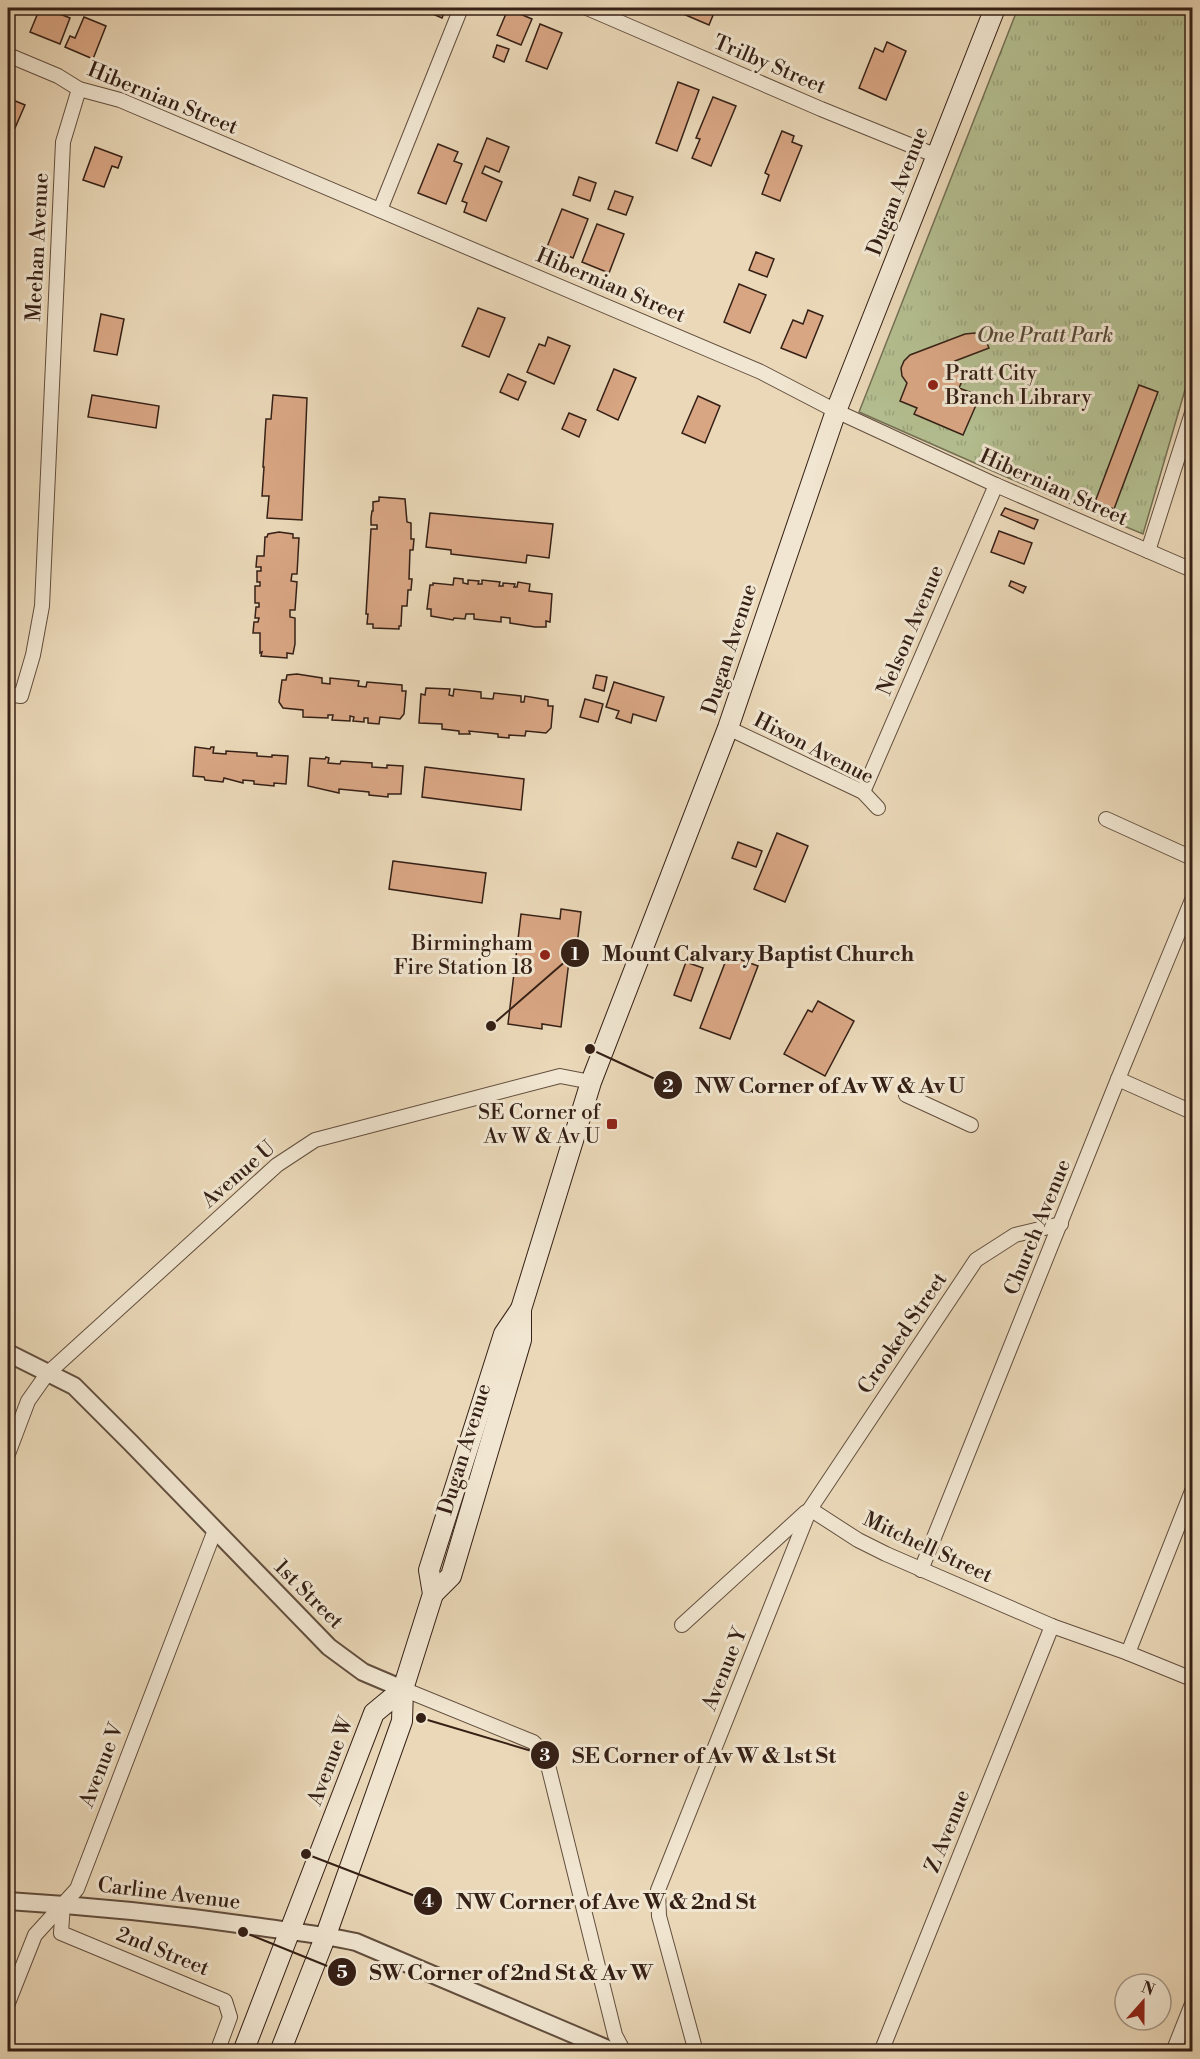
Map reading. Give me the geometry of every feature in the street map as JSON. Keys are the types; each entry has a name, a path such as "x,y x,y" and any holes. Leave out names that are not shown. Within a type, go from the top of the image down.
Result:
{"main road":[{"name":"Dugan Avenue","path":"403,1689 433,1594 429,1570 504,1334 521,1309 591,1082 728,728 836,411 995,8"},
{"name":"Avenue W","path":"243,2052 374,1713 403,1689"},
{"path":"280,2052 326,1935 402,1721 403,1689"}],"street":[{"path":"380,210 460,8"},
{"name":"Trilby Street","path":"587,8 937,156"},
{"name":"Hibernian Street","path":"8,55 58,76 79,89 120,100 761,372 836,411 996,485 1192,570"},
{"name":"Meehan Avenue","path":"14,695 33,655 42,606 63,142 79,89"},
{"path":"1148,551 1192,413"},
{"name":"Nelson Avenue","path":"863,792 996,485"},
{"name":"Hixon Avenue","path":"728,728 863,792 878,808"},
{"path":"1106,819 1192,858"},
{"name":"Church Avenue","path":"921,1570 1192,900"},
{"name":"Avenue U","path":"8,1454 28,1401 48,1374 277,1165 315,1140 560,1076 591,1082"},
{"path":"1118,1079 1192,1112"},
{"path":"906,1095 971,1125"},
{"name":"Crooked Street","path":"810,1509 976,1260 1015,1234 1061,1224"},
{"name":"1st Street","path":"8,1353 74,1386 329,1647 363,1672 534,1742 545,1753 615,2035 624,2052"},
{"path":"1128,1653 1192,1491"},
{"path":"682,1625 810,1509"},
{"name":"Mitchell Street","path":"810,1509 858,1540 921,1570 1052,1626 1192,1679"},
{"name":"Avenue Y","path":"696,2052 658,1916 658,1890 810,1509"},
{"name":"Avenue V","path":"8,2003 35,1935 77,1889 215,1530"},
{"name":"Z Avenue","path":"881,2052 1052,1626"},
{"name":"Carline Avenue","path":"8,1900 193,1917 326,1935"},
{"name":"2nd Street","path":"63,1904 61,1933 225,2001 230,2016 217,2052"},
{"path":"326,1935 374,1949 615,2052"},
{"path":"1173,2052 1192,2004"}],"green space":[{"name":"One Pratt Park","path":"1018,8 1192,8 1192,366 1143,534 859,412"}],"building":[{"path":"40,8 51,8 70,18 60,44 30,32"},
{"path":"419,8 446,8 442,18"},
{"path":"683,8 716,8 709,25 681,13"},
{"path":"508,9 532,19 521,45 497,35"},
{"path":"84,17 106,26 93,59 65,47 70,36 75,38"},
{"path":"540,24 562,33 547,69 526,61"},
{"path":"887,42 906,51 886,100 859,88 875,48 883,52"},
{"path":"497,45 509,49 504,62 493,57"},
{"path":"678,82 699,90 677,151 656,143"},
{"path":"713,97 736,106 711,166 692,158 700,139 696,138"},
{"path":"8,98 25,105 15,128 8,125"},
{"path":"782,131 794,136 792,142 802,146 780,201 762,194 769,175 765,173"},
{"path":"487,138 509,147 499,172 485,166 482,173 502,182 486,221 464,212 467,203 462,201"},
{"path":"438,144 458,152 454,161 462,164 446,204 418,193"},
{"path":"95,147 122,157 118,168 112,166 104,187 83,180"},
{"path":"579,177 596,183 590,201 573,195"},
{"path":"615,191 633,197 626,215 608,209"},
{"path":"562,209 588,219 573,258 547,247"},
{"path":"597,224 624,234 609,273 582,262"},
{"path":"756,252 774,259 767,277 749,270"},
{"path":"739,284 766,295 750,333 724,322"},
{"path":"478,308 505,318 489,357 462,346"},
{"path":"808,310 823,316 806,358 781,348 793,320 803,324"},
{"path":"101,314 124,319 117,355 94,351"},
{"name":"Pratt City Branch Library","path":"975,333 985,339 989,348 955,361 960,374 964,376 959,388 980,396 963,435 914,414 917,408 900,401 907,383 902,376 901,368 910,355 965,334"},
{"path":"548,337 570,346 554,384 527,372 539,344 545,346"},
{"path":"614,369 636,378 618,420 597,410"},
{"path":"508,374 526,382 518,400 500,392"},
{"path":"1139,385 1158,392 1114,509 1095,502"},
{"path":"92,395 159,406 156,428 88,417"},
{"path":"273,395 307,398 302,520 267,518 269,496 262,496 263,467 266,419 271,419"},
{"path":"698,396 720,406 705,443 682,433"},
{"path":"569,413 586,420 579,437 562,429"},
{"path":"379,497 405,499 407,522 411,523 411,539 414,539 413,550 410,550 411,590 408,590 407,606 402,606 399,629 373,628 373,624 367,624 371,529 377,529 377,525 371,525 371,518 373,502 379,501"},
{"path":"1005,508 1038,520 1034,529 1001,515"},
{"path":"430,513 553,524 549,558 527,555 526,563 451,554 451,550 426,547"},
{"path":"999,531 1032,543 1024,564 991,552"},
{"path":"279,532 293,534 293,538 299,538 297,574 292,574 291,581 297,582 295,610 290,610 290,617 295,618 295,644 293,654 287,653 287,658 261,656 260,633 253,633 254,622 258,622 259,618 255,618 256,607 259,607 259,603 255,603 255,586 260,586 260,582 257,582 257,571 261,571 261,567 256,567 257,556 264,556 265,537 268,534"},
{"path":"454,578 463,579 463,583 468,584 468,580 479,581 478,584 482,584 482,580 500,582 499,586 503,586 503,583 515,584 514,587 517,587 518,582 530,584 529,591 552,594 550,622 546,621 546,627 535,627 510,623 510,618 501,617 501,622 474,619 474,614 466,614 465,619 454,618 453,620 431,616 431,609 427,609 430,585 433,583 453,585"},
{"path":"1011,581 1026,587 1023,593 1009,586"},
{"path":"297,674 322,678 322,683 330,684 330,678 359,681 358,686 366,687 367,682 402,685 402,691 406,691 404,714 400,719 380,717 379,724 368,723 368,718 364,718 364,722 353,721 354,717 350,716 350,721 332,720 333,715 328,715 328,718 303,717 303,710 283,708 279,702 282,680 286,680 287,675"},
{"path":"596,675 607,677 604,691 593,688"},
{"path":"614,682 664,697 656,721 633,714 631,723 616,718 619,711 606,707"},
{"path":"426,688 450,689 449,695 453,696 454,689 481,692 481,698 493,699 494,693 521,696 521,702 524,702 525,696 548,700 548,706 553,706 551,728 546,733 526,731 525,736 509,735 509,738 498,737 498,734 469,731 470,734 459,734 459,731 442,729 442,724 419,723 421,694 425,695"},
{"path":"585,699 603,704 598,722 580,717"},
{"path":"195,747 210,749 214,747 213,753 226,754 226,751 257,753 257,756 288,756 286,784 274,783 274,786 254,784 254,781 243,780 243,783 224,778 223,782 193,776"},
{"path":"310,758 325,759 329,758 328,763 340,764 341,761 372,763 372,767 387,768 387,765 403,766 401,794 388,794 388,797 369,795 369,792 339,789 339,793 308,786"},
{"path":"425,767 524,779 521,810 422,797"},
{"path":"777,833 808,846 785,902 754,889"},
{"path":"738,842 762,851 756,867 732,858"},
{"path":"393,861 486,873 482,903 389,889"},
{"path":"561,909 581,912 577,945 583,946 581,962 569,961 561,1027 542,1024 542,1029 508,1024 521,914 560,919"},
{"path":"728,955 758,966 730,1039 700,1028"},
{"path":"686,962 703,968 691,1001 674,995"},
{"path":"818,1001 854,1021 825,1076 784,1054 808,1010 812,1012"}],"place":[{"name":"Pratt City Branch Library","path":"933,385"},
{"name":"Birmingham Fire Station 18","path":"545,955"},
{"name":"Mount Calvary Baptist Church","path":"491,1026"},
{"name":"NW Corner of Av W & Av U","path":"590,1049"},
{"name":"SE Corner of Av W & Av U","path":"612,1124"},
{"name":"SE Corner of Av W & 1st St","path":"421,1718"},
{"name":"NW Corner of Ave W & 2nd St","path":"306,1854"},
{"name":"SW Corner of 2nd St & Av W","path":"243,1932"}]}
